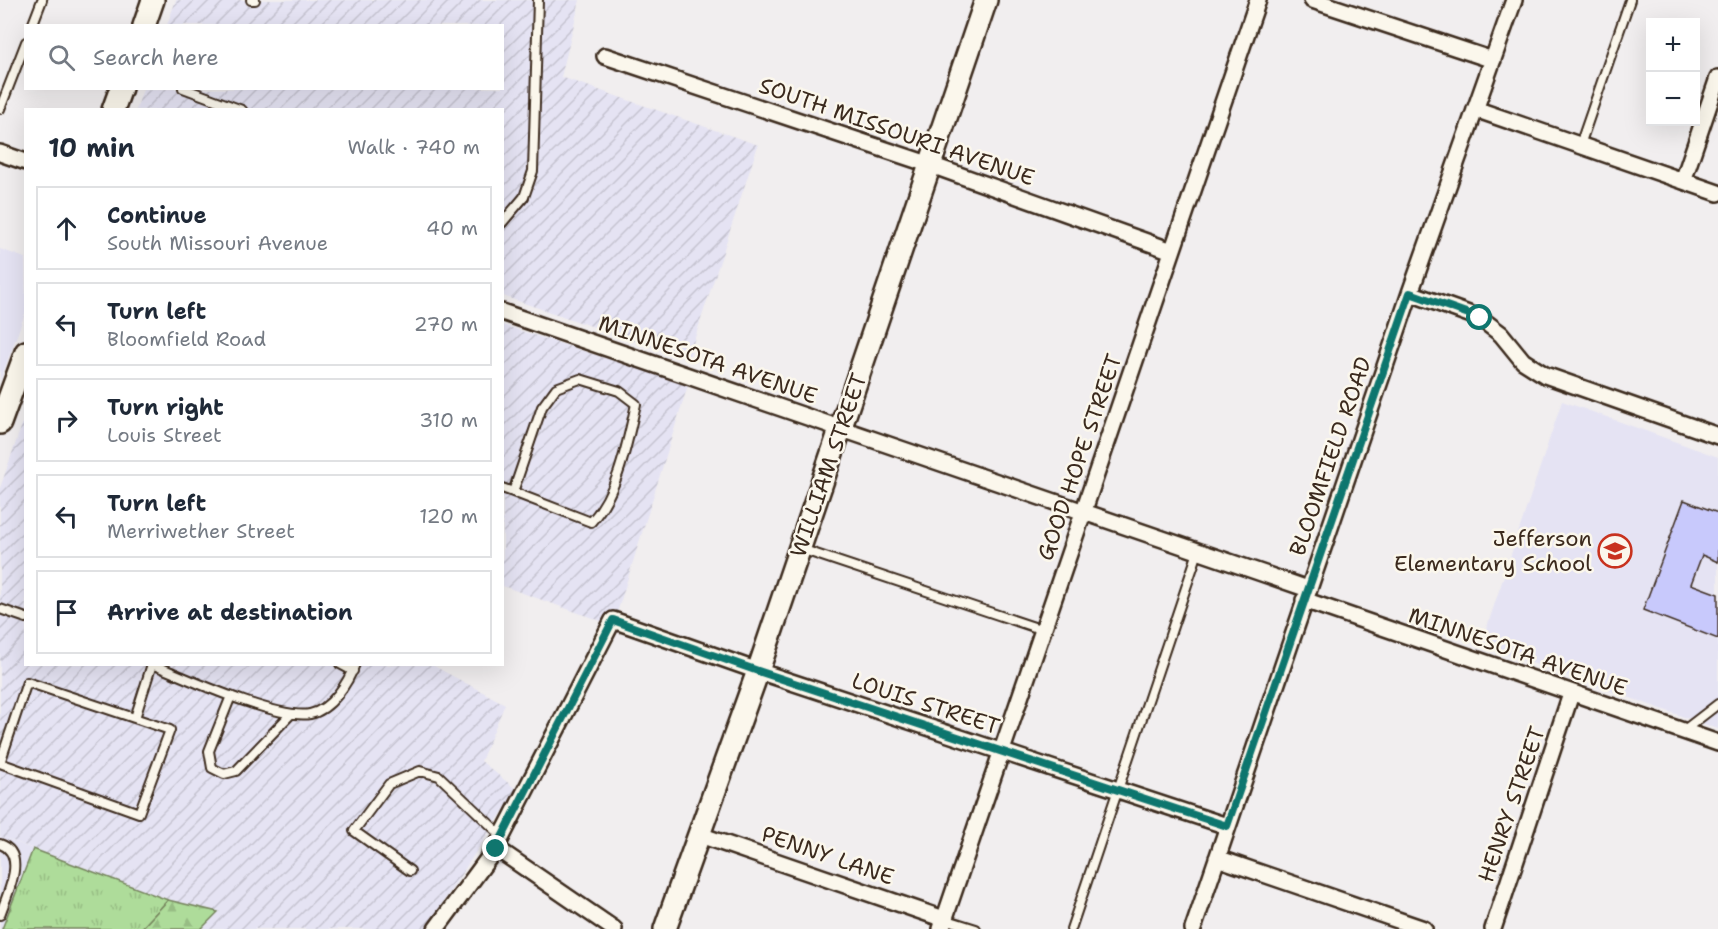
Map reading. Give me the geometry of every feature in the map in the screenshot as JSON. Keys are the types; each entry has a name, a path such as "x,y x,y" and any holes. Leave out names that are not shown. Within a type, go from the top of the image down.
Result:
{"main road":[{"path":"145,24 153,0"},
{"name":"WILLIAM STREET","path":"665,929 697,834 758,671 986,0"},
{"path":"114,108 120,90"},
{"path":"0,423 24,357"}],"street":[{"name":"GOOD HOPE STREET","path":"943,924 1258,0"},
{"path":"1312,0 1493,60"},
{"name":"BLOOMFIELD ROAD","path":"1193,929 1410,293 1514,0"},
{"name":"SOUTH MISSOURI AVENUE","path":"605,56 931,165 1172,251"},
{"path":"1683,181 1718,78"},
{"path":"1475,109 1718,194"},
{"path":"0,153 24,161"},
{"path":"1410,293 1480,318 1500,333 1523,361 1545,375 1718,436"},
{"name":"MINNESOTA AVENUE","path":"504,313 1198,552 1571,694 1718,743"},
{"name":"LOUIS STREET","path":"499,842 613,620 758,671 1227,826"},
{"name":"HENRY STREET","path":"1493,929 1571,694"},
{"name":"PENNY LANE","path":"697,834 943,924"},
{"path":"436,929 499,842 614,929"},
{"path":"1217,858 1424,929"}],"lane":[{"path":"33,24 42,0"},
{"path":"504,222 524,197 533,171 538,0"},
{"path":"1580,145 1630,0"},
{"path":"0,109 24,47"},
{"path":"188,90 237,108"},
{"path":"504,489 591,522 604,508 625,452 636,404 620,391 580,379 556,388 542,407 513,492"},
{"path":"800,549 1043,630"},
{"path":"1071,929 1198,552"},
{"path":"0,609 24,617"},
{"path":"135,718 151,666"},
{"path":"157,666 231,696 291,714 311,714 334,699 354,668"},
{"path":"27,682 135,718 170,730 139,813 0,763 27,682"},
{"path":"231,696 209,751 212,768 224,774 237,771 291,714"},
{"path":"1683,730 1718,704"},
{"path":"411,871 354,831 389,784 420,771 439,776 499,842"},
{"path":"0,844 6,846 14,856 15,868 0,915"},
{"path":"943,924 976,929"}],"shaded area":[{"path":"176,0 580,0 561,77 758,145 688,359 504,296 504,108 137,108 143,90 504,90 504,24 167,24"},
{"path":"0,249 24,258 24,316 0,381"},
{"path":"504,325 688,385 617,613 601,621 504,586"},
{"name":"Jefferson Elementary School","path":"1562,401 1718,457 1718,729 1481,645"},
{"path":"24,419 24,666 434,666 505,704 481,761 517,790 425,929 201,929 217,912 168,900 0,836 0,488"},
{"path":"0,836 33,849 2,929 0,929"}],"green space":[{"path":"33,849 168,900 141,929 2,929"},
{"path":"168,900 218,912 201,929 141,929"}],"building":[{"name":"Jefferson Elementary School","path":"1684,500 1718,513 1718,562 1702,555 1691,584 1718,594 1718,639 1643,610"}],"place":[{"name":"Jefferson Elementary School","path":"1615,551"}],"route":[{"path":"496,849 613,620 758,671 1227,826 1410,293 1480,318"}]}
